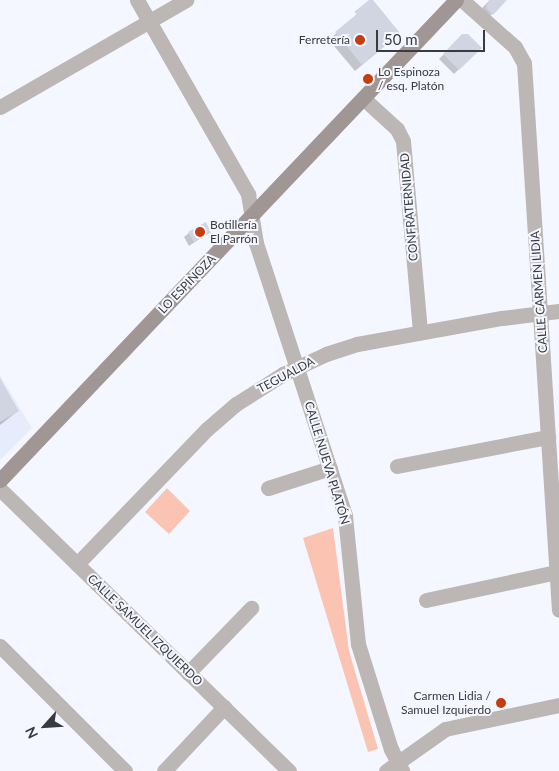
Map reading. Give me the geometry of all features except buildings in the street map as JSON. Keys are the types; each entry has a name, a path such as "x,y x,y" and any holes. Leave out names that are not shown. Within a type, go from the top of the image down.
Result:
{"main road":[{"name":"LO ESPINOZA","path":"0,480 456,0"}],"street":[{"name":"CALLE NUEVA PLATÓN","path":"137,0 248,194 256,243 330,468 347,526 356,634 360,655 391,748 395,768"},
{"path":"0,107 186,0"},
{"name":"CALLE CARMEN LIDIA","path":"462,0 515,47 524,63 559,610"},
{"name":"CONFRATERNIDAD","path":"363,98 397,129 403,141 420,332"},
{"name":"TEGUALDA","path":"77,564 222,416 267,384 297,368 346,346 420,332 540,313 559,312"},
{"path":"397,466 548,437"},
{"path":"268,488 330,468"},
{"name":"CALLE SAMUEL IZQUIERDO","path":"0,489 289,771"},
{"path":"426,600 557,572"},
{"path":"188,673 251,608"},
{"path":"0,646 125,771"},
{"path":"395,768 433,736 452,727 559,706"},
{"path":"164,771 224,708"}],"shaded area":[{"path":"0,375 32,428 0,460"},
{"path":"167,488 190,511 169,534 145,512"},
{"path":"333,528 349,651 378,749 368,752 303,538"}],"place":[{"name":"Ferretería","path":"360,40"},
{"name":"Lo Espinoza / esq. Platón","path":"368,79"},
{"name":"Botillería El Parrón","path":"200,232"},
{"name":"Carmen Lidia / Samuel Izquierdo","path":"501,703"}]}
